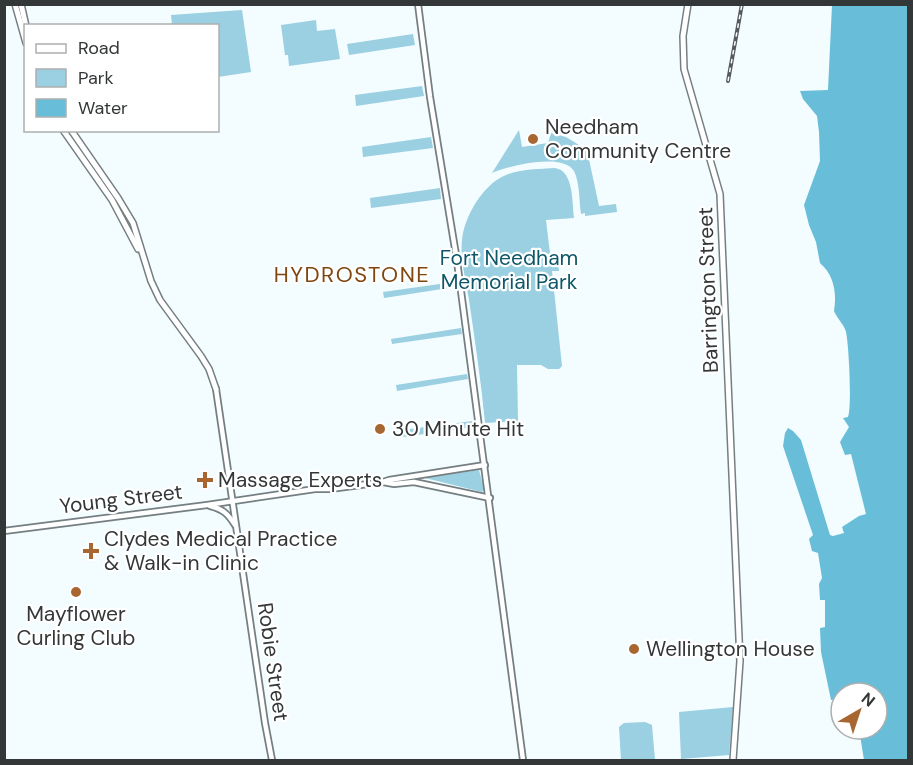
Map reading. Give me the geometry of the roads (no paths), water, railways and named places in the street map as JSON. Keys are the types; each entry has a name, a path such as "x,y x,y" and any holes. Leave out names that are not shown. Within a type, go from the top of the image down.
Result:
{"main road":[{"path":"15,4 24,36"},
{"path":"21,4 26,24"},
{"path":"418,4 430,97 450,209 524,760"},
{"name":"Barrington Street","path":"688,4 683,36 684,69 720,195 740,661 733,760"},
{"path":"64,132 117,207 160,300 196,348 209,369 216,389"},
{"path":"72,132 133,224 147,270"},
{"name":"Robie Street","path":"216,389 264,721 272,760"},
{"name":"Young Street","path":"4,531 383,482 485,465"},
{"name":"Young Street","path":"383,482 394,484 414,482 490,498"},
{"path":"207,505 229,515 236,526"}],"water":[{"path":"832,5 908,5 908,760 864,760 861,741 889,741 889,681 829,681 829,690 821,652 820,628 825,627 825,600 820,600 819,584 822,578 818,553 812,551 809,539 813,535 783,446 788,428 801,440 830,535 844,533 842,527 866,514 851,454 845,455 840,442 849,427 843,418 848,417 850,401 846,332 834,311 833,285 829,273 820,263 804,205 820,161 819,132 817,116 803,99 800,91 828,90"}],"railway":[{"path":"728,81 742,4"}],"place":[{"name":"Needham Community Centre","path":"533,139"},
{"name":"30 Minute Hit","path":"380,429"},
{"name":"Massage Experts","path":"205,480"},
{"name":"Clydes Medical Practice & Walk-in Clinic","path":"91,551"},
{"name":"Mayflower Curling Club","path":"76,592"},
{"name":"Wellington House","path":"634,649"}],"district":[{"name":"HYDROSTONE","path":"352,274"}],"park label":[{"name":"Fort Needham Memorial Park","path":"509,270"}]}
